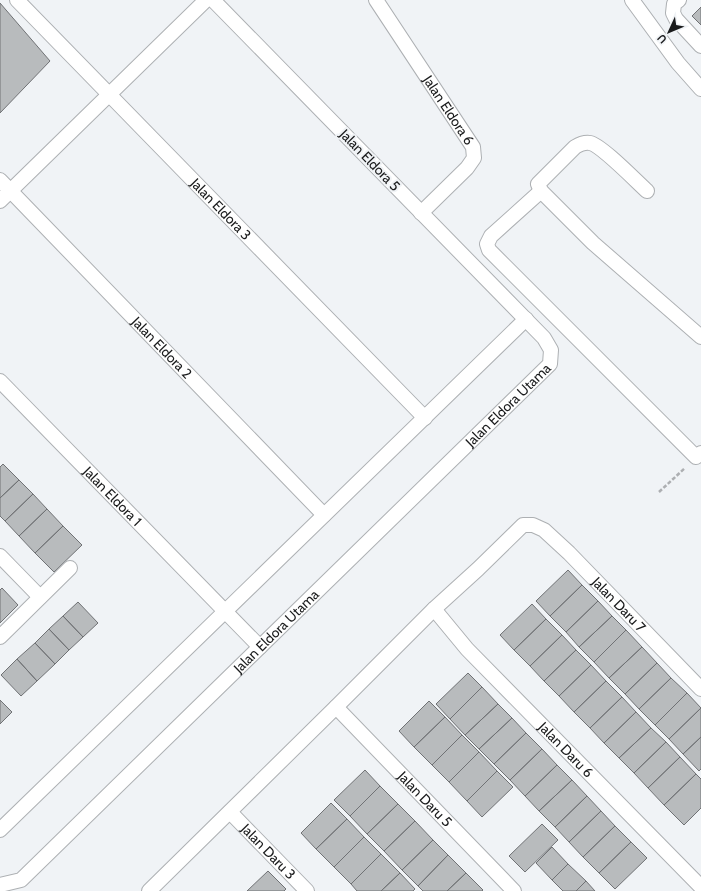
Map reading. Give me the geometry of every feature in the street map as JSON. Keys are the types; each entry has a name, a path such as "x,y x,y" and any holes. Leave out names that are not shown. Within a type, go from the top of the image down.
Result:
{"street":[{"name":"Jalan Eldora 3","path":"17,0 425,418"},
{"path":"0,201 206,0"},
{"name":"Jalan Eldora 5","path":"213,0 526,319"},
{"name":"Jalan Eldora 6","path":"376,0 473,147 474,158 467,168 422,213"},
{"path":"632,0 678,63 701,89"},
{"path":"674,1 673,13 676,19 701,46"},
{"path":"647,191 610,156 591,143 583,143 575,146 538,184 540,191 593,243 701,337"},
{"name":"Jalan Eldora 2","path":"0,180 324,515"},
{"path":"540,191 491,236 487,244 489,250 699,455"},
{"path":"0,830 526,319"},
{"name":"Jalan Eldora Utama","path":"0,885 21,880 550,364 551,350 544,338 526,319"},
{"name":"Jalan Eldora 1","path":"0,382 260,647"},
{"name":"Jalan Daru 7","path":"434,609 523,525 533,525 544,530 569,553 701,689"},
{"path":"0,556 40,597"},
{"path":"0,636 70,568"},
{"path":"149,891 434,609"},
{"name":"Jalan Daru 6","path":"434,609 467,649 701,887"},
{"name":"Jalan Daru 5","path":"336,707 514,891"},
{"name":"Jalan Daru 3","path":"230,812 307,891"}],"path":[{"path":"659,492 699,455"}],"building":[{"path":"0,3 50,61 0,113"},
{"path":"701,7 701,25 692,16"},
{"path":"3,464 19,480 0,498 0,467"},
{"path":"19,480 33,494 5,521 0,516 0,498"},
{"path":"33,494 47,509 19,536 5,521"},
{"path":"47,509 63,526 35,553 19,536"},
{"path":"63,526 82,545 54,572 35,553"},
{"path":"568,570 582,585 550,616 536,601"},
{"path":"582,585 598,601 566,632 550,616"},
{"path":"2,588 18,605 0,623 0,590"},
{"path":"598,601 612,616 579,647 566,632"},
{"path":"78,602 98,623 83,637 63,616"},
{"path":"532,604 546,619 514,650 500,635"},
{"path":"63,616 83,637 69,650 49,629"},
{"path":"612,616 626,630 594,662 579,647"},
{"path":"546,619 562,635 530,666 514,650"},
{"path":"49,629 69,650 55,664 35,643"},
{"path":"626,630 642,647 609,678 594,662"},
{"path":"562,635 576,650 544,681 530,666"},
{"path":"35,643 55,664 37,681 17,659"},
{"path":"642,647 657,663 625,694 609,678"},
{"path":"576,650 591,665 559,696 544,681"},
{"path":"17,659 37,681 21,696 1,675"},
{"path":"657,663 671,678 639,709 625,694"},
{"path":"591,665 606,681 574,712 559,696"},
{"path":"468,673 482,687 450,719 436,704"},
{"path":"671,678 687,693 655,725 639,709"},
{"path":"606,681 622,697 590,728 574,712"},
{"path":"482,687 498,704 465,735 450,719"},
{"path":"687,693 701,708 669,739 655,725"},
{"path":"622,697 636,712 604,743 590,728"},
{"path":"0,700 12,712 0,724"},
{"path":"429,701 445,717 414,747 399,731"},
{"path":"498,704 512,718 479,749 465,735"},
{"path":"701,708 701,737 683,754 669,739"},
{"path":"636,712 651,728 619,758 604,743"},
{"path":"445,717 462,735 432,765 414,747"},
{"path":"512,718 526,733 494,764 479,749"},
{"path":"651,728 666,742 634,773 619,758"},
{"path":"526,733 542,749 510,780 494,764"},
{"path":"462,735 479,752 449,782 432,765"},
{"path":"701,737 701,769 699,771 683,754"},
{"path":"666,742 680,757 648,788 634,773"},
{"path":"542,749 557,765 525,796 510,780"},
{"path":"479,752 497,771 467,801 449,782"},
{"path":"680,757 696,774 664,805 648,788"},
{"path":"557,765 572,780 539,811 525,796"},
{"path":"365,770 380,786 350,816 334,800"},
{"path":"497,771 513,787 482,817 467,801"},
{"path":"696,774 701,779 701,808 684,825 664,805"},
{"path":"572,780 587,796 555,827 539,811"},
{"path":"380,786 398,804 367,834 350,816"},
{"path":"587,796 601,811 569,842 555,827"},
{"path":"331,803 347,819 316,849 301,833"},
{"path":"398,804 415,821 384,851 367,834"},
{"path":"601,811 615,826 583,857 569,842"},
{"path":"347,819 364,837 334,867 316,849"},
{"path":"415,821 433,840 402,870 384,851"},
{"path":"542,824 558,840 525,872 509,856"},
{"path":"615,826 631,842 599,873 583,857"},
{"path":"364,837 381,854 351,884 334,867"},
{"path":"433,840 448,855 418,886 402,870"},
{"path":"631,842 647,858 615,889 599,873"},
{"path":"552,847 568,864 552,880 536,863"},
{"path":"381,854 400,873 381,891 357,891 351,884"},
{"path":"448,855 466,873 447,891 423,891 418,886"},
{"path":"568,864 586,881 576,891 563,891 552,880"},
{"path":"268,871 286,889 284,891 247,891"},
{"path":"400,873 415,889 413,891 381,891"},
{"path":"466,873 483,890 482,891 447,891"},
{"path":"586,881 595,891 576,891"}]}
